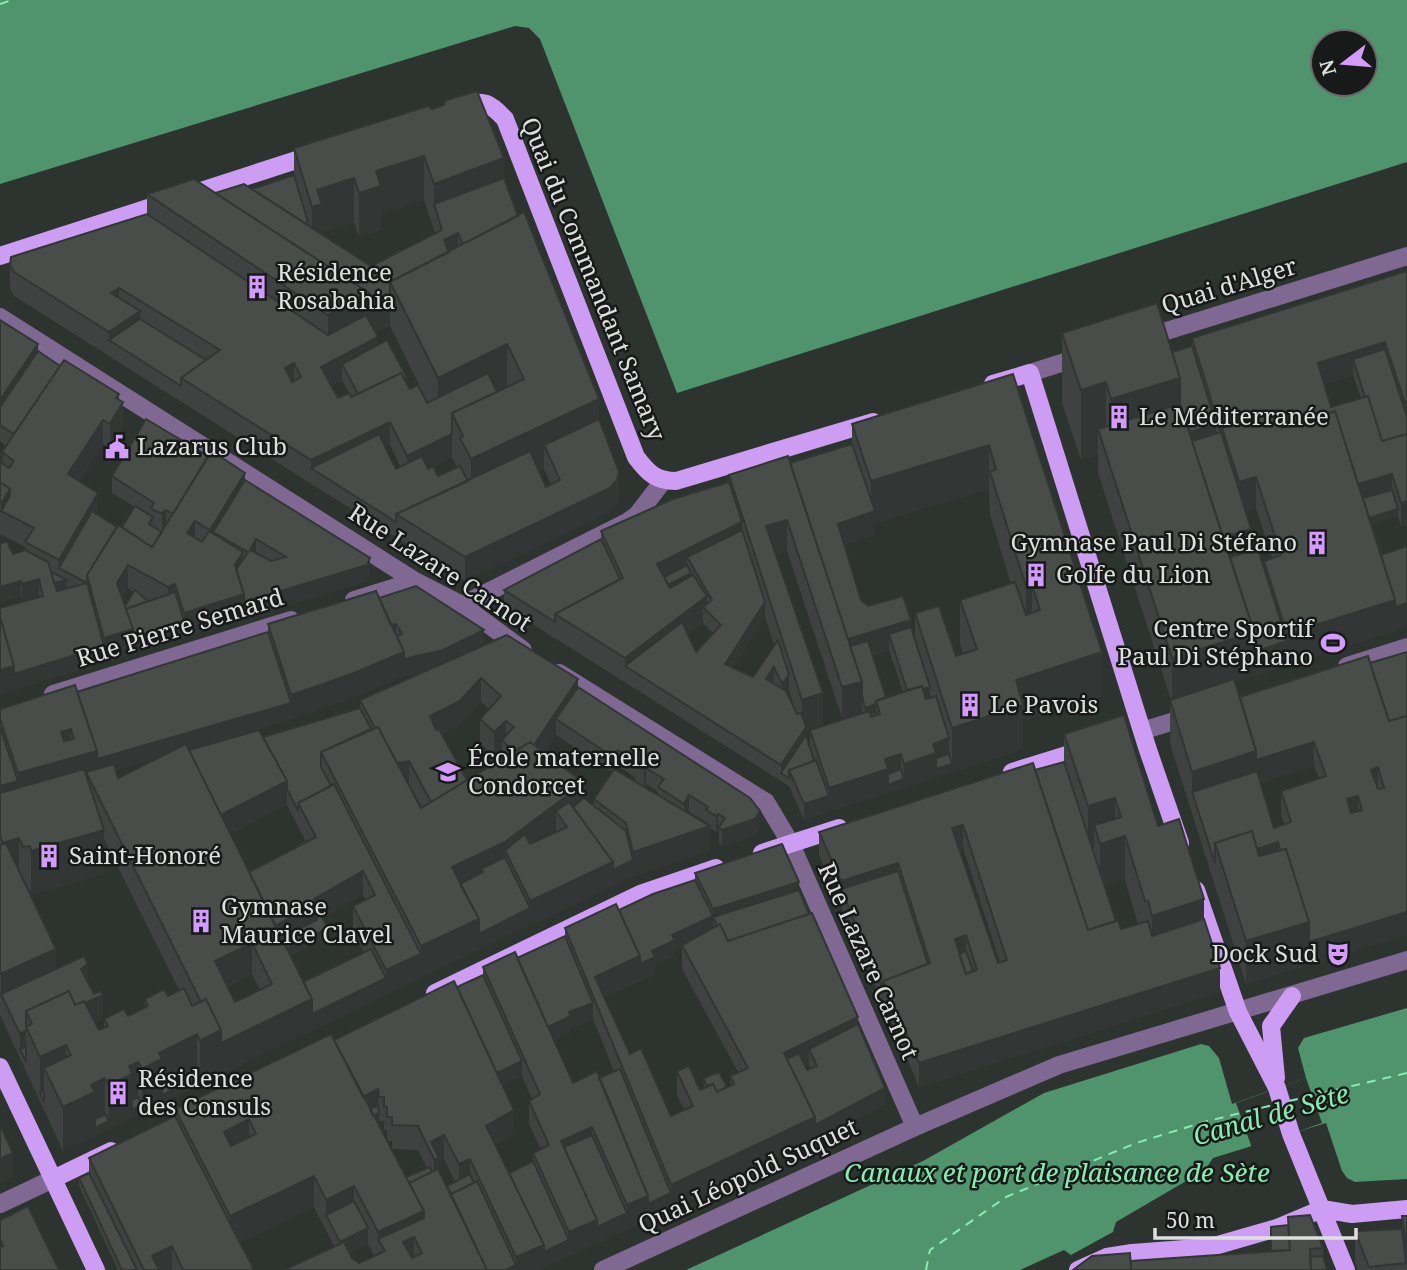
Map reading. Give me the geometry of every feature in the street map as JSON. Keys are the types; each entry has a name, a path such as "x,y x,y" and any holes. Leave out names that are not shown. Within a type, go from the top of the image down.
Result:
{"main road":[{"name":"Quai du Commandant Samary","path":"449,110 475,102 491,105 505,119 636,457 648,472 663,481"},
{"path":"0,256 331,149"},
{"path":"979,389 1030,373 1136,732 1189,867 1238,1012 1277,1088 1291,1134 1346,1270"},
{"path":"663,481 676,481 705,474 886,418"},
{"path":"997,777 1104,743"},
{"path":"415,1002 640,894 851,825"},
{"path":"1277,1088 1271,1026 1292,996"},
{"path":"0,1067 96,1270"},
{"path":"53,1179 127,1142"},
{"path":"1078,1270 1107,1257 1211,1247 1277,1228 1322,1209 1352,1214 1407,1209"}],"street":[{"name":"Quai d'Alger","path":"1123,344 1407,256"},
{"name":"Rue Lazare Carnot","path":"0,317 415,581 462,605 508,648 539,660 766,802 791,845 915,1127"},
{"path":"1030,373 1097,352"},
{"path":"462,605 627,522 637,515 663,481"},
{"path":"337,605 415,581"},
{"name":"Rue Pierre Semard","path":"39,698 311,613"},
{"path":"1335,670 1407,648"},
{"path":"1136,732 1200,712"},
{"name":"Quai Léopold Suquet","path":"603,1270 915,1127 1059,1065 1407,960"},
{"path":"0,1204 53,1179"}],"water":[{"path":"0,0 1407,0 1407,162 677,393 540,39 529,28 515,26 0,184"},
{"name":"Canaux et port de plaisance de Sète","path":"1407,1008 1407,1179 1355,1182 1347,1178 1342,1171 1326,1123 1213,1158 1205,1170 1116,1222 1113,1232 1071,1255 1064,1250 1020,1270 686,1270 923,1161 1044,1093 1201,1044 1209,1046 1219,1058 1232,1104 1306,1078 1298,1048 1304,1038"}],"pier":[{"path":"1306,1078 1322,1123 1252,1148 1236,1103"}],"building":[{"path":"477,91 504,158 434,184 424,156 376,171 381,186 359,193 354,178 317,190 322,204 312,207 294,148 428,106 432,109 444,105 446,100"},
{"path":"294,175 308,222 305,223 252,189"},
{"path":"504,178 518,216 463,244 458,233 444,240 449,252 390,282 390,302 369,313 369,293 215,193 244,184 371,266 442,230 434,204"},
{"path":"194,179 369,293 328,315 147,194"},
{"path":"524,212 599,399 471,459 460,438 463,436 452,413 524,379 507,344 438,378 390,282"},
{"path":"147,214 328,335 366,315 378,337 321,367 338,398 349,393 351,397 401,373 410,389 418,385 427,403 488,373 497,392 452,413 452,434 407,456 390,422 311,460 181,378 220,350 119,288 111,293 140,311 109,332 14,272 10,265 11,257","holes":["294,363 301,377 292,382 285,368"]},
{"path":"1407,271 1407,402 1405,403 1385,342 1318,363 1331,407 1368,396 1382,441 1407,434 1407,501 1401,503 1392,474 1358,484 1335,411 1282,428 1276,410 1222,428 1222,435 1192,338"},
{"path":"1157,303 1180,378 1111,399 1106,382 1081,390 1062,333"},
{"path":"140,319 206,360 181,378 181,386 109,340"},
{"path":"0,320 38,344 0,400"},
{"path":"387,340 407,378 404,379 401,373 358,394 342,364"},
{"path":"1192,346 1216,424 1190,432 1180,404 1180,378 1172,352"},
{"path":"1385,349 1407,417 1407,434 1382,441 1353,359"},
{"path":"38,351 60,366 14,434 0,425 0,407"},
{"path":"64,360 119,394 116,398 123,402 110,424 103,420 68,474 98,493 59,560 25,542 34,528 1,511 10,496 10,489 0,482 0,462 9,468 14,461 2,452"},
{"path":"1013,374 1102,652 1016,680 1023,705 952,728 915,613 939,606 956,656 977,649 960,600 1015,582 1026,615 1040,610 1032,585 1026,586 990,472 996,469 989,445 871,481 852,424"},
{"path":"1180,404 1254,632 1172,658 1098,429"},
{"name":"Gymnase Paul Di Stéfano","path":"1276,410 1282,428 1335,411 1395,600 1287,634 1264,561 1281,555 1256,477 1239,482 1222,428"},
{"path":"146,419 208,456 173,514 166,510 162,513 155,511 151,508 154,503 112,476"},
{"path":"599,419 619,472 617,480 610,488 465,557 396,514 530,451 546,487 560,480 544,445"},
{"path":"1221,432 1251,529 1223,537 1192,441"},
{"path":"379,434 396,469 422,456 428,469 433,466 438,476 460,466 468,481 396,514 396,522 311,468"},
{"path":"852,444 875,511 838,524 861,600 868,606 903,596 911,620 848,639 790,463"},
{"path":"212,451 245,473 210,530 195,521 187,533 202,542 209,531 243,552 235,565 244,594 184,613 175,584 168,587 128,565 117,583 133,629 104,638 87,575 118,525 152,547"},
{"path":"788,456 862,682 842,687 787,520 766,526 823,693 802,700 729,475"},
{"path":"245,480 370,558 367,565 244,602 236,570 248,552 213,532","holes":["256,539 286,557 271,561 250,550"]},
{"path":"0,482 10,489 1,504 0,503"},
{"path":"729,482 742,522 657,564 670,588 693,575 707,596 625,658 555,614 623,578 601,531 673,499"},
{"path":"1392,490 1398,509 1369,518 1363,498"},
{"path":"135,506 153,517 149,524 162,532 152,547 122,527"},
{"path":"92,511 117,527 87,575 87,583 59,568"},
{"path":"742,530 765,602 725,664 753,677 778,640 789,675 782,684 774,667 766,679 786,691 797,714 801,713 806,727 781,765 625,666 682,622 696,652 721,625 703,607 712,600 687,557"},
{"path":"601,539 620,579 555,614 555,622 504,590"},
{"path":"7,541 13,554 25,550 48,562 57,591 87,583 104,646 14,674 0,608 43,596 39,579 0,587 0,544"},
{"path":"1407,546 1407,603 1395,607 1381,555"},
{"path":"1258,549 1287,641 1254,652 1254,632 1230,557"},
{"path":"687,565 691,573 668,585 664,577"},
{"path":"51,572 67,580 54,583"},
{"path":"416,586 484,630 443,650 404,659 397,636 402,634 396,624 391,625 379,598"},
{"path":"135,590 148,601 126,609 125,606"},
{"path":"376,591 404,652 291,695 268,624"},
{"path":"175,592 184,621 133,637 126,609"},
{"path":"0,617 14,666 0,670"},
{"path":"911,627 930,687 923,689 922,686 907,690 889,634"},
{"path":"268,632 291,703 97,759 97,751 77,692"},
{"path":"507,635 578,679 534,745 530,742 515,752 502,740 514,727 506,721 494,732 480,719 501,696 481,678 460,701 430,716 467,780 431,802 409,761 397,763 360,700"},
{"path":"868,641 886,697 865,708 862,682 850,646"},
{"path":"1407,652 1407,716 1389,721 1370,663"},
{"path":"1368,656 1389,721 1407,716 1407,912 1309,942 1309,922 1286,849 1280,850 1278,842 1257,849 1252,831 1215,843 1215,863 1192,792 1257,771 1274,828 1291,822 1281,791 1326,776 1314,742 1256,760 1256,751 1240,697","holes":["1378,767 1384,788 1378,789 1371,770","1358,796 1362,810 1351,813 1347,799"]},
{"path":"1234,679 1256,751 1192,772 1170,700"},
{"path":"75,685 97,751 18,773 0,719 0,709","holes":["71,729 74,739 64,741 61,732"]},
{"path":"922,686 926,699 936,696 949,738 933,744 936,753 904,764 901,754 885,759 888,769 829,788 810,730 869,711 871,717 880,714 876,701"},
{"path":"578,687 750,798 760,811 755,819 722,830 719,827 725,818 706,810 708,807 689,795 684,804 658,787 664,779 646,768 644,770 635,764 636,761 618,750 613,757 556,719"},
{"path":"360,708 371,729 321,752 321,767 331,786 298,803 298,811 287,789 287,781 263,737"},
{"path":"1124,715 1158,826 1179,819 1204,899 1152,916 1125,836 1100,844 1094,825 1121,817 1115,798 1088,806 1064,734"},
{"path":"0,727 18,781 0,786"},
{"path":"378,727 421,808 530,742 584,783 505,842 452,867 479,919 421,946 321,752"},
{"path":"259,730 287,781 221,815 189,750"},
{"path":"806,735 814,761 789,770 789,778 781,773"},
{"name":"Gymnase Maurice Clavel","path":"186,744 312,999 221,1043 221,1030 206,999 201,1002 86,772 114,764 118,778","holes":["252,943 272,984 235,1002 215,961"]},
{"path":"949,754 952,764 936,769 936,758"},
{"path":"816,760 829,796 804,804 789,770"},
{"path":"1064,762 1116,921 1088,930 1035,770"},
{"path":"1033,763 1088,930 1118,920 1121,929 1148,921 1152,936 1204,919 1220,968 919,1063 883,981 930,963 898,863 841,881 819,832","holes":["963,825 1007,960 998,963 952,828","966,935 977,970 966,974 955,939"]},
{"path":"84,769 104,830 31,851 30,846 23,847 19,838 3,843 0,836 0,793"},
{"path":"614,769 710,826 633,852 626,823 594,799"},
{"path":"901,769 904,779 888,785 888,774"},
{"path":"334,784 421,954 386,970 353,906 375,895 363,871 314,899 317,904 275,926 249,872 316,837 298,803"},
{"path":"584,798 626,831 633,860 613,870 613,862 573,807"},
{"path":"569,802 613,862 530,901 505,850 525,834 530,844 567,827 556,811"},
{"path":"1252,831 1259,856 1286,849 1309,922 1246,941 1215,843"},
{"path":"6,843 56,949 1,974 0,845"},
{"path":"782,844 799,882 713,909 695,873"},
{"path":"505,857 530,908 479,934 479,919 460,884"},
{"path":"898,871 928,964 883,981 883,989 841,889"},
{"path":"695,880 713,916 672,935 675,940 652,951 655,957 640,964 640,956 619,910 653,894"},
{"path":"799,890 809,914 728,941 720,924 717,926 713,917"},
{"path":"616,904 640,956 595,977 630,1054 641,1048 671,1116 693,1106 677,1071 689,1066 700,1090 713,1084 717,1092 734,1084 730,1076 748,1068 682,945 720,924 728,941 812,913 858,1017 784,1053 815,1117 671,1185 565,928"},
{"path":"319,912 328,928 287,949 281,938 317,920"},
{"path":"565,936 593,1003 569,1012 571,1016 548,1027 517,958"},
{"path":"371,949 386,978 312,1014 312,999 303,982"},
{"path":"966,951 973,971 966,974 959,954"},
{"path":"515,952 573,1083 597,1071 648,1196 627,1205 592,1127 561,1141 597,1220 569,1232 533,1153 549,1145 529,1101 540,1094 483,967"},
{"path":"84,956 88,964 81,969 94,994 100,991 103,995 75,1005 69,991 26,1011 26,1031 20,1034 1,994"},
{"path":"483,975 522,1061 497,1073 457,987"},
{"path":"454,981 514,1110 486,1126 544,1245 516,1257 470,1159 459,1164 444,1135 431,1142 439,1158 434,1159 418,1126 392,1125 392,1117 387,1117 384,1097 379,1097 378,1089 363,1097 334,1040"},
{"path":"184,988 192,1006 206,999 221,1030 200,1041 197,1034 159,1053 162,1059 142,1069 138,1062 129,1066 132,1074 109,1085 105,1078 91,1085 95,1092 63,1107 44,1068 71,1055 66,1045 40,1057 26,1027 32,1024 26,1011 69,991 75,1005 84,1001 99,1030 108,1026 104,1019 124,1009 128,1016 148,1006 145,999 164,989 168,996"},
{"path":"858,1024 885,1088 815,1125 815,1117 787,1059 799,1053 807,1070 817,1066 809,1049"},
{"path":"331,1034 424,1211 378,1232 354,1186 326,1200 314,1176 230,1216 175,1109","holes":["249,1119 256,1134 231,1146 224,1132"]},
{"path":"26,1047 26,1062 20,1049"},
{"path":"620,1069 671,1193 648,1204 648,1196 599,1078"},
{"path":"197,1070 200,1077 162,1095 162,1087"},
{"path":"719,1072 727,1087 717,1092 713,1084 707,1086 703,1078"},
{"path":"138,1097 142,1104 132,1110 132,1100"},
{"path":"378,1105 379,1113 373,1116 370,1109"},
{"path":"105,1114 109,1121 95,1128 95,1119"},
{"path":"175,1116 254,1270 183,1270 172,1246 152,1256 159,1270 144,1270 89,1158"},
{"path":"0,1125 13,1153 0,1159"},
{"path":"592,1135 627,1213 597,1227 597,1220 564,1147"},
{"path":"533,1161 569,1240 544,1252 544,1245 509,1173"},
{"path":"430,1167 432,1172 409,1183 406,1177"},
{"path":"438,1169 487,1270 284,1270 344,1242 352,1258 359,1263 385,1251 378,1239 424,1218 424,1211 409,1183","holes":["414,1237 422,1253 412,1258 403,1242"]},
{"path":"89,1173 137,1270 122,1270 79,1178"},
{"path":"470,1174 474,1183 451,1194 447,1186"},
{"path":"477,1181 516,1265 505,1270 487,1270 451,1194"},
{"path":"354,1201 368,1228 340,1242 326,1215"},
{"path":"28,1206 59,1270 0,1270 0,1247 3,1246 0,1239 0,1220"},
{"path":"1310,1215 1323,1248 1310,1249 1311,1270 1131,1270 1131,1261 1290,1250 1288,1217"},
{"path":"1402,1216 1407,1216 1407,1253"},
{"path":"1288,1225 1290,1250 1271,1251 1271,1227"},
{"path":"1402,1229 1406,1263 1369,1267 1355,1231"},
{"path":"1130,1253 1131,1270 1073,1270 1092,1256"},
{"path":"1323,1256 1327,1270 1311,1270 1310,1257"}],"ferry route":[{"path":"0,4 12,0"},
{"path":"1289,1101 1407,1073"},
{"path":"926,1270 930,1250 1006,1197 1136,1143 1273,1105"}],"place":[{"name":"Résidence Rosabahia","path":"257,287"},
{"name":"Le Méditerranée","path":"1119,417"},
{"name":"Lazarus Club","path":"117,447"},
{"name":"Gymnase Paul Di Stéfano","path":"1317,543"},
{"name":"Golfe du Lion","path":"1036,575"},
{"name":"Centre Sportif Paul Di Stéphano","path":"1333,643"},
{"name":"Le Pavois","path":"970,705"},
{"name":"École maternelle Condorcet","path":"448,772"},
{"name":"Saint-Honoré","path":"49,856"},
{"name":"Gymnase Maurice Clavel","path":"201,921"},
{"name":"Dock Sud","path":"1338,954"},
{"name":"Résidence des Consuls","path":"118,1093"}],"water label":[{"name":"Canal de Sète","path":"1271,1115"}]}
